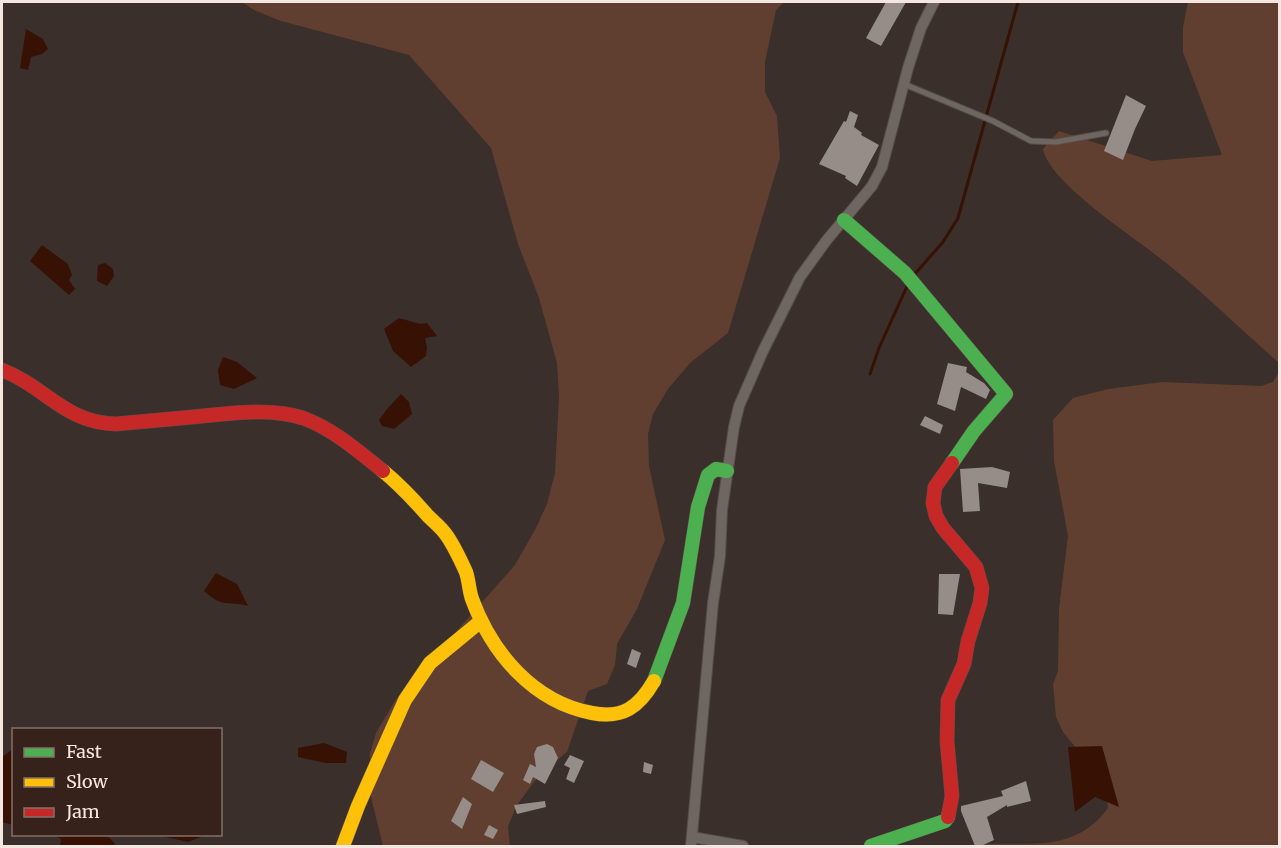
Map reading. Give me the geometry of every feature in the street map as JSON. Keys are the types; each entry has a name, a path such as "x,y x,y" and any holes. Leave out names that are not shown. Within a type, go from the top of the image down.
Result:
{"street":[{"path":"743,846 692,842 713,603 720,556 722,510 739,406 763,351 800,277 872,186 882,166 921,28 934,2"},
{"path":"844,220 905,273 986,373 1006,394 998,408 982,422 935,484 934,516 943,530 975,564 981,578 982,591 968,641 966,660 951,688 947,702 947,747 953,793 949,817 905,841 871,846"},
{"path":"2,370 27,382 78,417 102,424 245,412 285,414 321,426 348,442 395,481 447,535 466,573 471,596 481,621 491,640 514,671 553,700 574,710 605,716 613,716 637,705 655,678 683,603 698,507 708,475 716,469 727,471"},
{"path":"343,846 358,806 405,700 430,663 481,621"}],"lane":[{"path":"904,84 993,121 1031,141 1056,142 1106,133"}],"shaded area":[{"path":"242,2 784,2 776,10 765,62 765,92 777,116 780,158 728,333 690,363 668,389 653,414 648,434 649,466 665,540 637,609 617,644 615,665 607,684 588,691 567,752 539,775 517,805 508,826 510,846 383,846 371,797 370,753 376,733 396,699 515,565 547,504 555,473 559,397 557,363 539,298 518,244 491,148 409,55 281,21 254,10"},
{"path":"1188,2 1279,2 1279,368 1278,362 1194,286 1077,194 1049,163 1043,149 1059,131 1152,161 1222,155 1183,52 1183,27"},
{"path":"26,29 43,39 48,49 42,54 31,57 28,70 20,68"},
{"path":"42,245 68,264 72,275 69,280 75,289 69,295 30,261"},
{"path":"105,263 113,269 114,276 107,286 97,281 98,265"},
{"path":"399,318 420,324 427,323 437,336 425,338 426,356 411,367 393,351 384,329"},
{"path":"223,357 237,362 257,378 234,389 220,385 218,370"},
{"path":"1279,372 1279,846 962,846 1057,841 1084,830 1097,821 1108,808 1107,799 1077,749 1063,732 1056,717 1053,684 1058,671 1059,609 1068,536 1054,461 1053,420 1073,398 1108,389 1162,382 1261,386 1273,382"},
{"path":"401,394 409,402 412,414 394,429 382,426 379,420"},
{"path":"216,573 237,584 248,606 221,602 204,591"},
{"path":"324,743 347,752 346,763 326,763 298,757 298,748"},
{"path":"1102,746 1119,807 1095,797 1075,812 1068,747"},
{"path":"12,750 12,825 2,822 2,757"},
{"path":"56,836 108,836 115,844 114,846 60,846 61,839"},
{"path":"161,836 203,836 188,842"}],"building":[{"path":"886,2 906,2 881,46 866,38"},
{"path":"1126,95 1146,106 1123,160 1104,151"},
{"path":"850,111 858,115 854,127 862,133 861,135 879,145 857,186 845,178 846,176 819,164 844,121 846,122"},
{"path":"948,363 967,367 966,372 984,383 990,390 986,399 961,387 955,411 937,404"},
{"path":"925,416 943,425 940,434 920,425"},
{"path":"992,467 1010,472 1007,488 978,483 980,511 963,512 960,469"},
{"path":"939,574 960,574 953,615 938,614"},
{"path":"632,649 641,653 636,668 627,664"},
{"path":"547,744 553,747 558,758 545,784 533,777 530,784 523,780 530,764 536,767 534,754 537,747"},
{"path":"570,755 584,761 574,783 566,779 570,768 564,765"},
{"path":"481,760 504,773 493,792 471,779"},
{"path":"644,762 653,765 651,774 643,772"},
{"path":"1026,781 1031,801 1007,807 1007,805 987,817 994,840 981,846 975,846 961,806 1003,796 1001,791"},
{"path":"463,797 472,804 462,829 451,821"},
{"path":"545,801 546,807 517,814 514,805"},
{"path":"489,825 498,830 493,839 484,835"}],"waterway":[{"path":"913,276 943,242 958,218 1018,2"},
{"path":"870,374 879,348 908,284"}],"traffic: fast":[{"path":"844,220 905,273 1006,394 974,431 952,463"},
{"path":"654,681 683,603 698,507 708,475 716,469 727,471"},
{"path":"871,846 945,821 948,817"}],"traffic: slow":[{"path":"383,471 445,533 466,572 472,599 480,619 503,656 533,686 571,707 592,713 613,714 636,704 654,681"},
{"path":"343,846 358,806 405,700 430,663 481,621"}],"traffic: jam":[{"path":"2,370 31,385 69,411 98,422 116,424 253,412 278,413 303,418 335,434 383,471"},
{"path":"948,817 952,796 947,741 948,700 964,664 982,588 976,567 943,528 936,516 933,503 935,487 952,463"}]}
